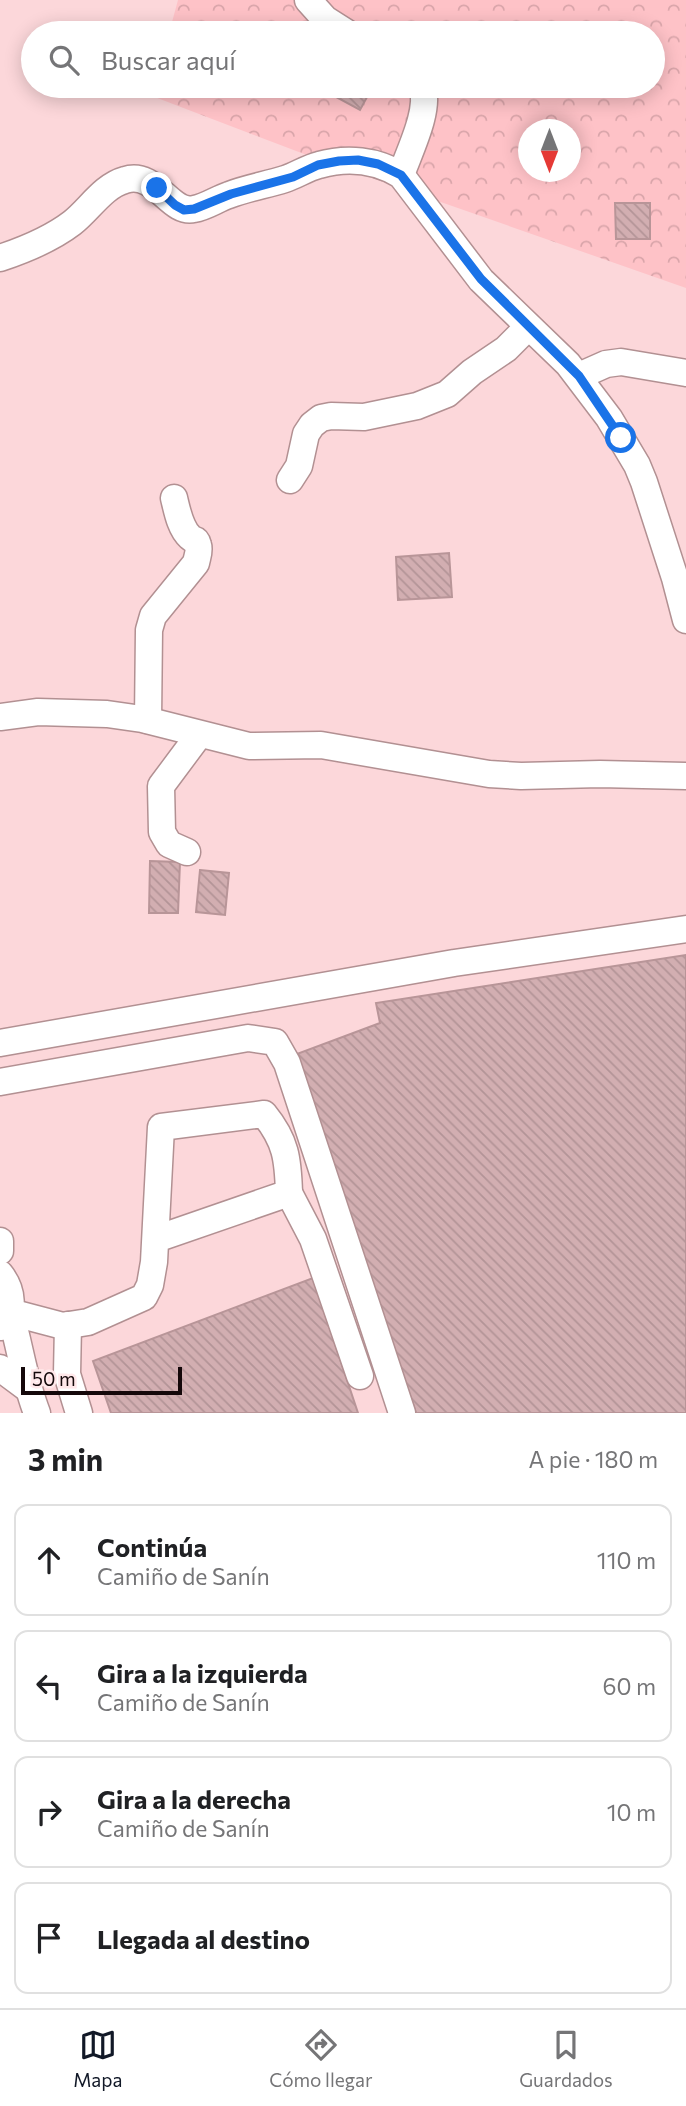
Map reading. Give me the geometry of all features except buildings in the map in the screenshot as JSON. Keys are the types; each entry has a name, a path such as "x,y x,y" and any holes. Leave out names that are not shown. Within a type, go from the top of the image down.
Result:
{"street":[{"path":"308,0 328,21"},
{"path":"401,175 424,111 425,98"},
{"path":"0,258 71,224 107,190 123,180 134,178 147,182 184,210 293,177 318,165 339,161 358,160 378,164 401,175 481,279 579,376 637,465 675,578 686,620"},
{"path":"290,480 299,466 306,434 321,418 331,415 364,417 417,405 447,394 472,372 506,349 528,327"},
{"path":"579,376 606,363 621,362 686,373"},
{"path":"148,720 149,630 153,616 195,563 198,554 195,540 189,537 178,516 174,498"},
{"path":"0,718 38,712 107,713 148,720 248,746 321,745 489,774 686,776"},
{"path":"187,852 169,844 162,832 161,786 199,735"},
{"path":"0,1042 441,966 686,929"},
{"path":"0,1082 248,1038 275,1042 287,1063 402,1413"},
{"path":"5,1320 68,1325 88,1322 144,1297 150,1285 156,1239 161,1127 264,1114 278,1132 288,1166 289,1193 313,1239 360,1376"},
{"path":"156,1239 289,1193"},
{"path":"0,1241 1,1265 12,1300 5,1320"},
{"path":"5,1320 19,1340 27,1388 37,1413"},
{"path":"68,1325 67,1374 79,1413"},
{"path":"0,1368 27,1388"}],"green space":[{"path":"178,0 686,0 686,288 312,157 157,98 665,98 665,21 172,21"}],"route":[{"path":"157,188 184,210 293,177 318,165 358,160 390,168 401,175 503,304 568,363 621,438"}]}
